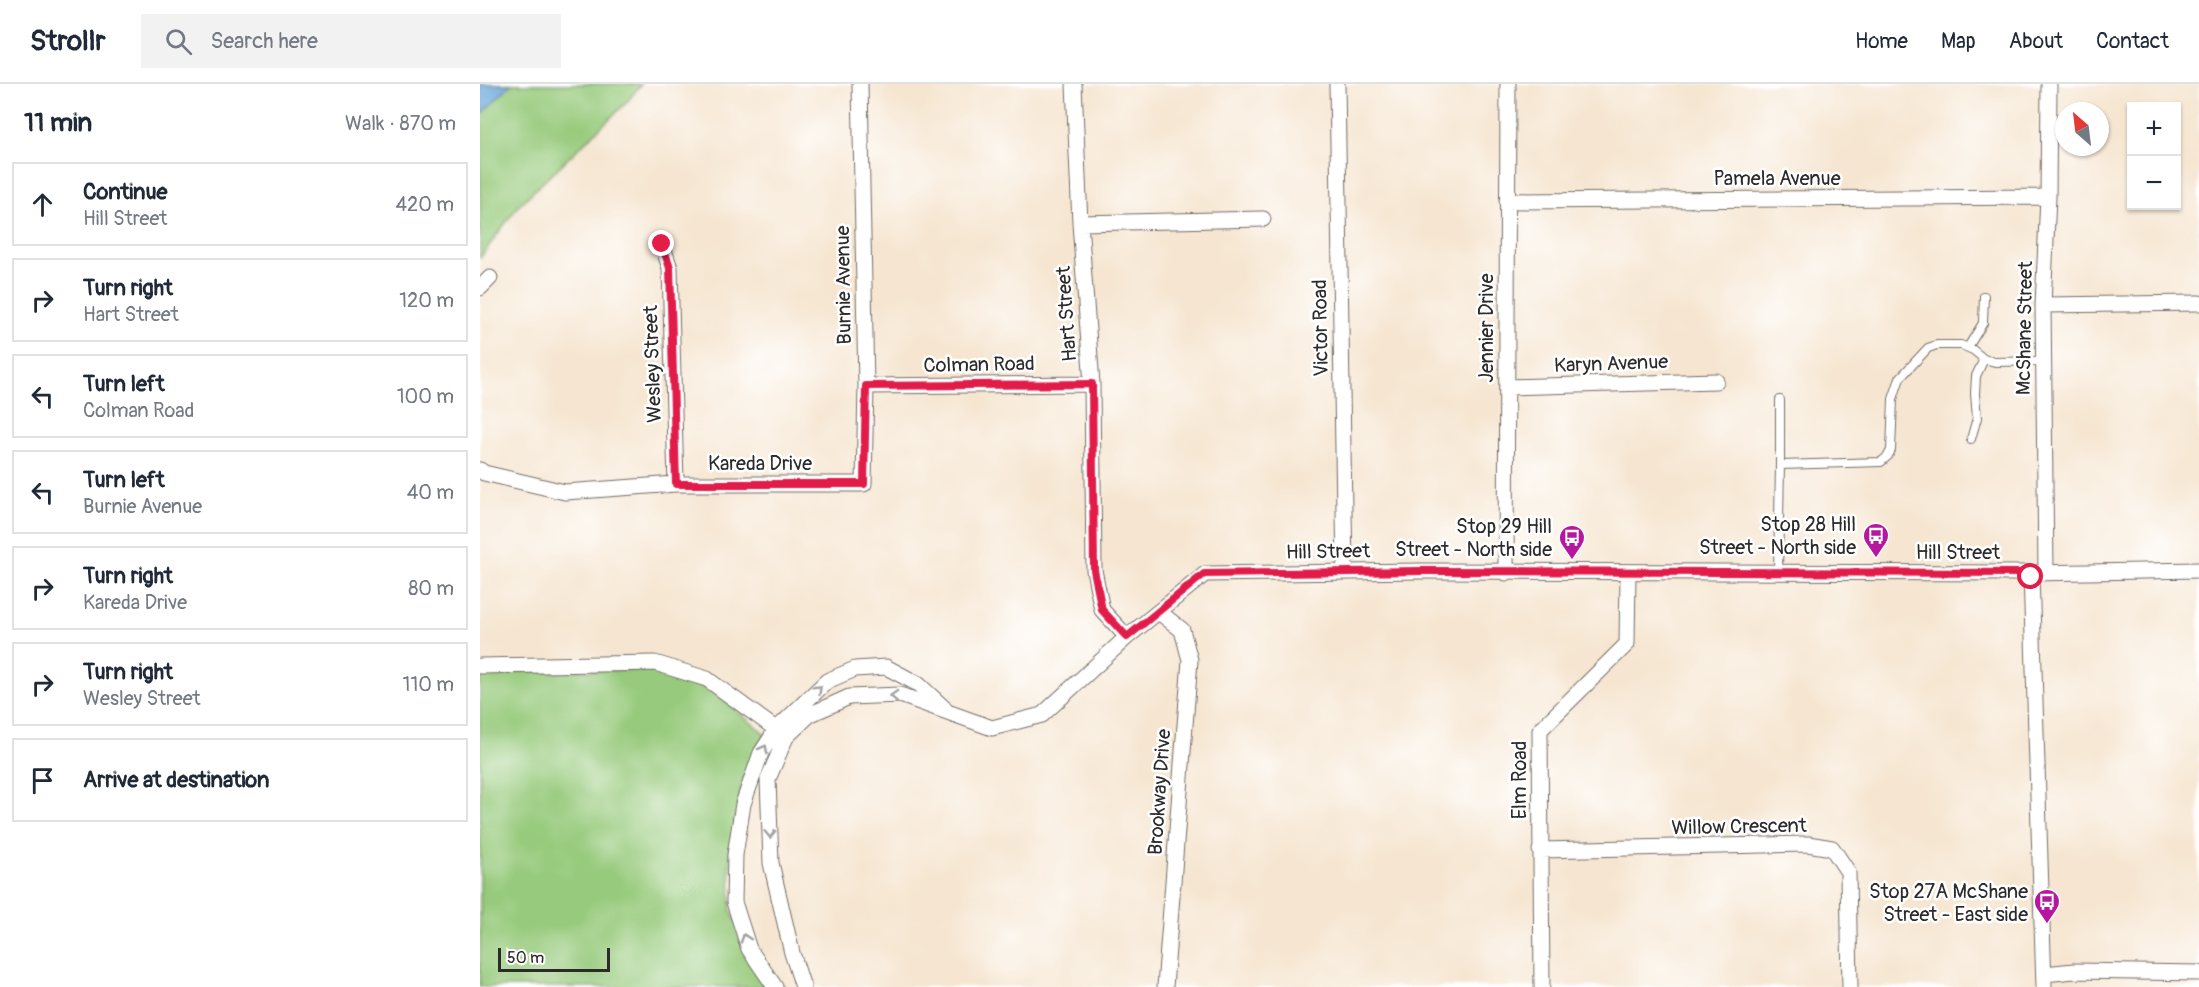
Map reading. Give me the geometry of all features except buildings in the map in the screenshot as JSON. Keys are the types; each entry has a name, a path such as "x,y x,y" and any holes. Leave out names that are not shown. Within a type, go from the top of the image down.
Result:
{"street":[{"name":"Burnie Avenue","path":"860,84 866,386 864,484"},
{"name":"Hart Street","path":"1074,84 1080,223 1092,384 1094,570 1102,610 1127,637"},
{"name":"Victor Road","path":"1337,84 1346,572"},
{"name":"Jennier Drive","path":"1506,573 1508,84"},
{"name":"McShane Street","path":"2044,981 2038,573 2049,84"},
{"name":"Pamela Avenue","path":"1507,201 2048,197"},
{"path":"1080,223 1263,219"},
{"name":"Wesley Street","path":"662,244 670,268 676,484"},
{"path":"2043,306 2199,303"},
{"name":"Karyn Avenue","path":"1507,387 1716,381"},
{"name":"Colman Road","path":"866,386 1092,384"},
{"name":"Kareda Drive","path":"481,476 565,492 676,484 864,484"},
{"name":"Hill Street","path":"781,733 809,715 849,697 900,695 992,728 1042,715 1127,637 1204,574 1385,571 2038,573 2199,570"},
{"name":"Elm Road","path":"1542,987 1540,730 1627,644 1628,573"},
{"name":"Brookway Drive","path":"1159,612 1182,630 1190,660 1165,987"},
{"path":"480,666 655,663 707,679 781,733"},
{"path":"776,987 748,949 734,902 735,855 743,804 761,753 827,681 855,669 886,667 918,684 949,713"},
{"path":"781,733 768,779 771,863 792,953 803,987"},
{"name":"Willow Crescent","path":"1540,850 1808,844 1832,848 1848,872 1850,987"},
{"path":"2044,981 2074,971 2199,973"}],"lane":[{"path":"1968,347 1983,323 1984,296"},
{"path":"1780,465 1881,462 1891,450 1893,399 1900,378 1928,348 1937,345 1961,345 1968,347 1983,359 1995,362 2044,361"},
{"path":"1971,439 1977,418 1976,376 1983,359"},
{"path":"1778,573 1780,400"}],"green space":[{"path":"480,84 641,84 627,102 518,206 480,258"},
{"path":"648,670 712,690 766,735 744,775 730,847 731,911 769,987 480,987 480,671"}],"water":[{"path":"480,84 511,84 480,116"}],"place":[{"name":"Stop 28 Hill Street - North side","path":"1876,559"},
{"name":"Stop 29 Hill Street - North side","path":"1572,561"},
{"name":"Stop 27A McShane Street - East side","path":"2047,925"}],"route":[{"path":"662,244 670,268 676,484 864,484 866,386 1092,384 1094,570 1102,610 1127,637 1204,574 1419,571 2031,573 2031,577"}]}
